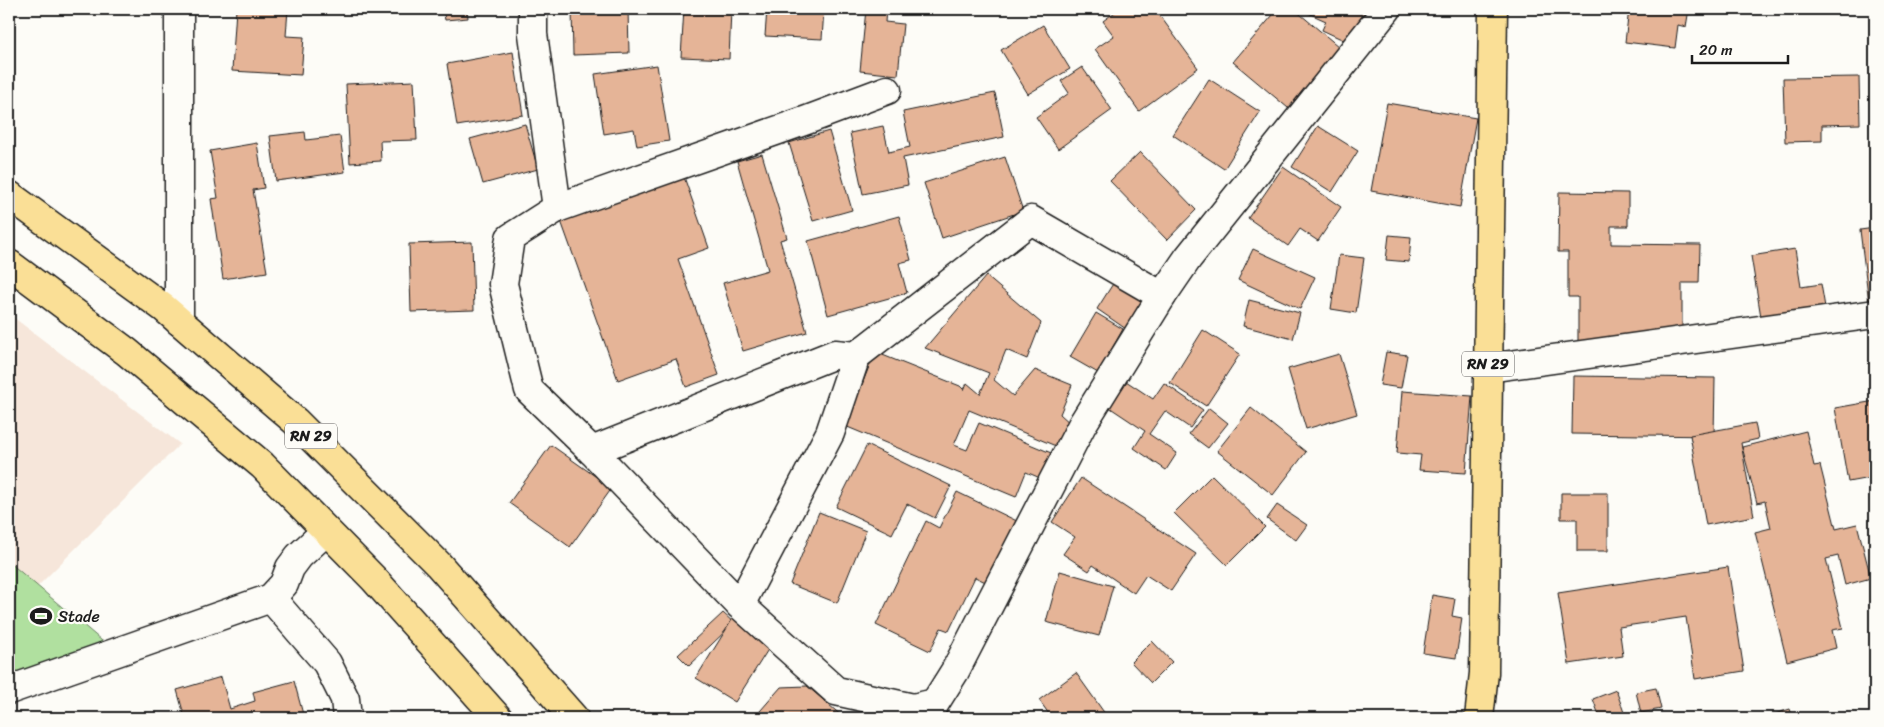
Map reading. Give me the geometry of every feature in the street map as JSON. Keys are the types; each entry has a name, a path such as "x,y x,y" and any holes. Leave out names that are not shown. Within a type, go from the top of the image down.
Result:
{"main road":[{"name":"RN 29","path":"1479,718 1484,673 1493,9"},
{"name":"RN 29","path":"9,196 164,308 295,420 445,572 574,718"},
{"path":"9,264 127,352 262,465 374,579 498,718"}],"street":[{"path":"179,9 179,321"},
{"path":"533,9 533,34 557,208"},
{"path":"887,90 557,208 510,238 503,284 530,390 592,451 740,605 836,691 913,708 935,703 955,671 1082,425 1162,296 1194,250 1387,9"},
{"path":"740,605 830,433 856,356 1030,220 1162,296"},
{"path":"1488,368 1875,314"},
{"path":"592,451 835,354 856,356"},
{"path":"9,690 271,598 284,584 290,568 299,556 326,531"},
{"path":"271,598 327,663 345,699 347,718"}],"shaded area":[{"path":"9,314 180,444 37,587 9,562"}],"green space":[{"name":"Stade","path":"9,562 108,646 9,684"}],"building":[{"path":"236,9 288,9 286,36 304,37 301,75 232,71"},
{"path":"443,9 467,9 468,18 445,20"},
{"path":"480,9 522,9 480,12"},
{"path":"572,9 628,9 629,53 573,55"},
{"path":"684,9 731,9 729,59 681,57"},
{"path":"767,9 824,9 822,39 765,36"},
{"path":"866,9 886,9 885,22 903,24 898,75 860,71"},
{"path":"1119,9 1155,9 1198,68 1139,111 1095,49 1114,36 1103,21"},
{"path":"1278,9 1294,9 1345,52 1294,113 1233,62"},
{"path":"1299,9 1365,9 1350,43 1322,30 1326,21"},
{"path":"1629,9 1689,9 1686,27 1678,25 1675,48 1625,42"},
{"path":"1043,25 1070,69 1028,94 1001,50"},
{"path":"513,52 523,115 457,126 447,64"},
{"path":"657,65 669,141 637,146 634,129 604,134 595,74"},
{"path":"1082,67 1112,110 1058,149 1036,117 1069,93 1061,81"},
{"path":"1859,77 1860,124 1822,125 1822,141 1785,142 1783,78"},
{"path":"1209,79 1260,112 1224,169 1173,135"},
{"path":"414,81 417,140 380,141 381,161 350,163 346,84"},
{"path":"995,93 1004,137 903,158 908,185 863,194 850,133 883,126 889,152 910,147 903,112"},
{"path":"1387,103 1476,118 1460,207 1371,191"},
{"path":"525,124 538,169 483,184 470,139"},
{"path":"1318,126 1358,151 1332,192 1292,167"},
{"path":"829,131 852,210 813,221 789,143"},
{"path":"305,132 306,140 340,136 345,172 276,181 270,136"},
{"path":"257,143 264,188 253,190 267,272 223,279 211,199 218,198 210,151"},
{"path":"1140,152 1196,210 1167,240 1110,181"},
{"path":"762,154 787,238 780,240 807,332 743,351 723,283 768,270 737,161"},
{"path":"1005,157 1023,211 942,238 924,183"},
{"path":"1283,167 1341,207 1318,241 1300,229 1288,246 1248,218"},
{"path":"684,177 709,248 678,259 719,375 686,387 676,359 618,380 561,221"},
{"path":"1559,192 1628,193 1628,226 1611,226 1611,244 1700,245 1699,283 1682,283 1682,353 1578,352 1578,297 1568,297 1568,252 1558,252"},
{"path":"899,216 911,260 899,263 907,293 828,315 808,241"},
{"path":"1875,228 1875,310 1870,311 1860,230"},
{"path":"1389,235 1411,237 1409,262 1386,260"},
{"path":"472,242 474,310 411,312 409,244"},
{"path":"1253,249 1315,277 1300,309 1238,280"},
{"path":"1795,249 1801,287 1821,284 1826,313 1762,323 1751,256"},
{"path":"1339,255 1364,258 1356,313 1331,309"},
{"path":"986,276 1041,323 1027,359 1006,350 994,380 1013,396 1035,370 1072,385 1060,414 1072,425 1063,449 969,410 954,445 967,450 979,423 1056,455 1045,480 1026,472 1016,497 845,426 875,352 960,386 964,390 967,383 980,394 989,373 925,348"},
{"path":"1116,279 1149,301 1129,331 1097,309"},
{"path":"1249,300 1300,313 1293,339 1243,326"},
{"path":"1096,313 1123,329 1110,352 1117,356 1105,377 1070,357"},
{"path":"1203,330 1240,354 1206,406 1170,383"},
{"path":"1386,352 1407,355 1401,388 1380,385"},
{"path":"1339,354 1357,414 1306,429 1288,369"},
{"path":"1573,376 1715,378 1714,436 1572,434"},
{"path":"1120,377 1153,399 1164,383 1203,410 1190,428 1165,411 1149,434 1177,453 1166,470 1134,448 1145,431 1103,403"},
{"path":"1402,391 1472,396 1466,473 1419,470 1421,455 1397,453"},
{"path":"1875,401 1875,477 1848,482 1835,408"},
{"path":"1209,408 1228,423 1208,448 1189,434"},
{"path":"1251,408 1306,452 1273,495 1217,451"},
{"path":"1755,423 1758,439 1741,443 1754,516 1706,525 1690,435"},
{"path":"1806,431 1814,466 1820,465 1836,529 1857,524 1871,578 1845,585 1838,556 1826,559 1843,628 1832,630 1836,648 1787,661 1755,532 1771,528 1765,501 1757,503 1742,447"},
{"path":"551,445 612,488 570,547 509,503"},
{"path":"867,445 951,486 935,518 907,504 892,534 836,507"},
{"path":"1212,475 1265,527 1227,565 1174,513"},
{"path":"1081,478 1196,554 1171,591 1146,575 1134,593 1093,565 1089,571 1063,554 1075,537 1052,522"},
{"path":"957,492 1023,524 994,586 975,577 949,631 941,628 930,651 876,625 926,521 939,528"},
{"path":"1561,493 1608,493 1608,551 1577,551 1577,519 1561,519"},
{"path":"1277,505 1307,525 1296,540 1267,519"},
{"path":"819,512 866,531 837,603 790,584"},
{"path":"1728,567 1744,671 1695,679 1686,617 1619,627 1623,656 1569,664 1558,593"},
{"path":"1060,571 1113,586 1099,636 1046,622"},
{"path":"1432,595 1455,599 1452,616 1462,618 1456,658 1423,653"},
{"path":"723,613 734,623 689,666 678,655"},
{"path":"735,615 774,640 735,702 696,678"},
{"path":"1152,641 1172,662 1151,683 1131,662"},
{"path":"1076,673 1108,718 1043,718 1049,714 1039,700"},
{"path":"221,677 230,709 255,701 253,692 294,681 304,718 185,718 177,690"},
{"path":"807,686 843,717 863,716 871,718 754,718 781,687"},
{"path":"1656,688 1661,709 1641,713 1636,692"},
{"path":"1616,690 1626,718 1600,718 1593,699"},
{"path":"1790,709 1793,718 1762,718"}],"place":[{"name":"Stade","path":"41,616"}]}
